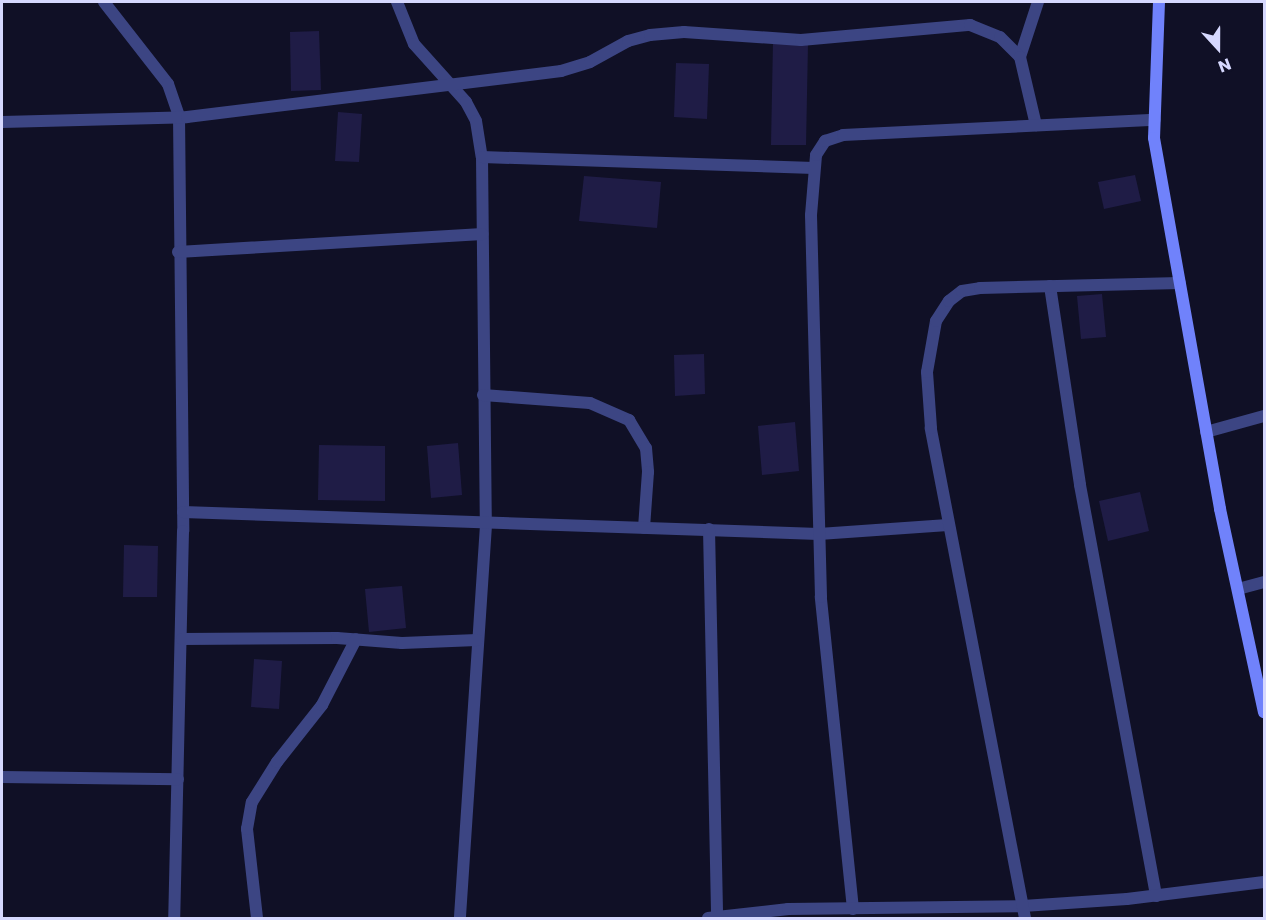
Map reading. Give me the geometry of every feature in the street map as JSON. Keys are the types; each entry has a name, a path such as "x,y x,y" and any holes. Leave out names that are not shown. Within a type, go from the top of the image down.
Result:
{"street":[{"path":"104,2 168,84 179,116 178,252 183,512 182,639 174,918"},
{"path":"397,2 414,44 466,102 476,121 482,157 486,525 483,604 477,640 460,918"},
{"path":"1036,125 1020,57 1038,2"},
{"path":"1159,2 1155,120 1206,432 1264,712"},
{"path":"2,122 179,116 568,70 628,41 684,32 801,40 970,25 1000,37 1020,57"},
{"path":"853,909 820,597 811,215 816,155 825,141 843,135 1155,120"},
{"path":"482,157 814,168"},
{"path":"178,252 482,234"},
{"path":"1024,912 931,428 927,372 936,321 949,301 962,291 1180,283"},
{"path":"1050,286 1080,485 1156,896"},
{"path":"483,395 590,403 629,420 646,448 648,472 644,528"},
{"path":"1206,432 1264,416"},
{"path":"183,512 486,525 709,529 819,534 948,525"},
{"path":"709,529 713,918 788,909 1024,912 1264,882"},
{"path":"1238,590 1264,582"},
{"path":"182,639 357,639 402,643 477,640"},
{"path":"257,918 247,829 252,802 277,762 322,705 357,639"},
{"path":"2,777 178,779"}],"building":[{"path":"319,31 321,90 291,91 290,32"},
{"path":"773,42 808,43 806,145 771,145"},
{"path":"676,63 709,64 707,119 674,117"},
{"path":"338,112 362,114 359,162 335,161"},
{"path":"1135,175 1141,201 1104,209 1098,182"},
{"path":"584,176 661,182 657,228 579,221"},
{"path":"1102,294 1106,337 1081,339 1077,296"},
{"path":"704,354 705,394 675,396 674,355"},
{"path":"795,422 799,471 762,475 758,426"},
{"path":"458,443 462,495 431,498 427,446"},
{"path":"319,445 385,446 385,501 318,500"},
{"path":"1140,492 1149,531 1108,541 1099,501"},
{"path":"124,545 158,546 157,597 123,597"},
{"path":"402,586 406,628 369,632 365,589"},
{"path":"254,659 282,661 279,709 251,707"}]}
